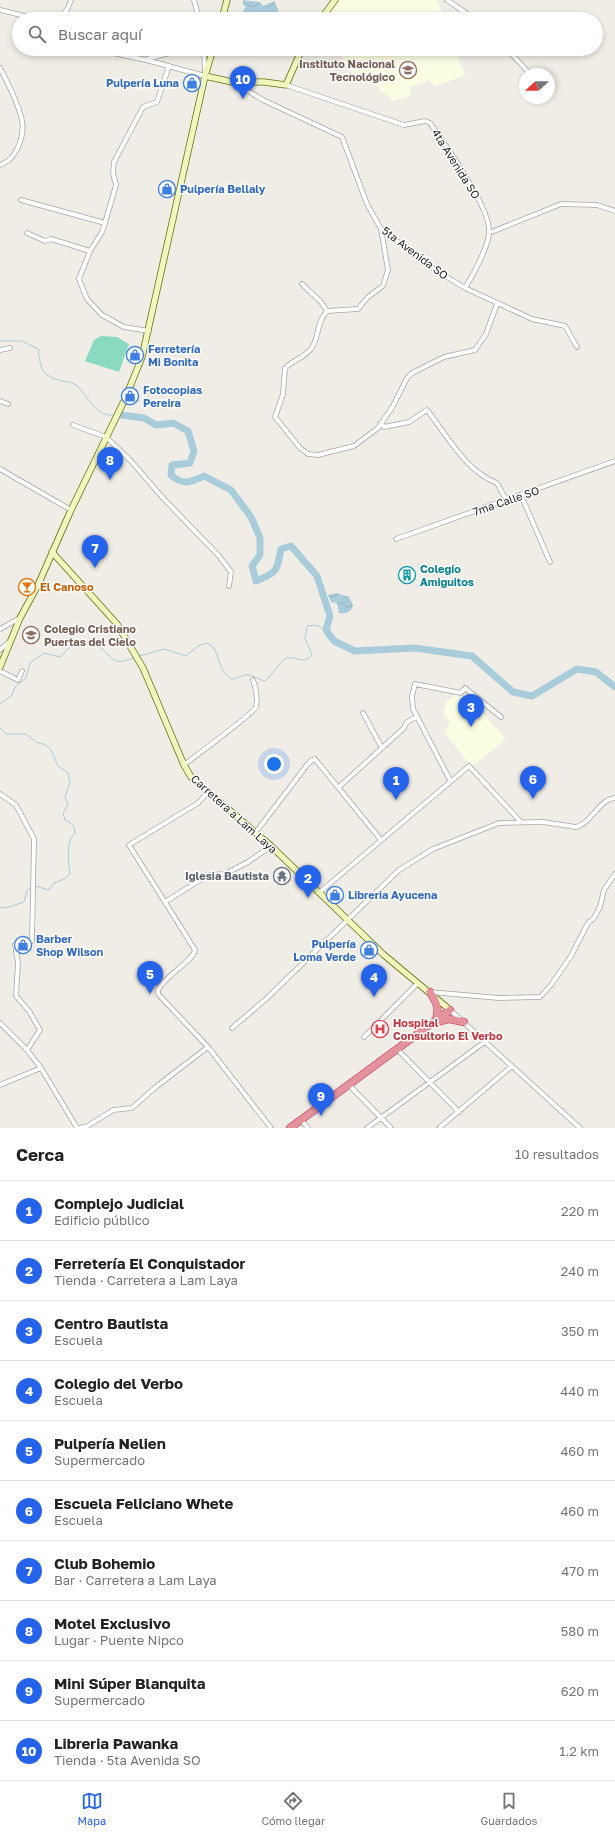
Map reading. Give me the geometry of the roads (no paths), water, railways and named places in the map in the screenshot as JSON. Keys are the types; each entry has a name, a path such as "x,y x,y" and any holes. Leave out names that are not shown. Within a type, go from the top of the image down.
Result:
{"highway":[{"path":"430,992 438,1005 438,1016 435,1022"},
{"path":"290,1128 450,1010"},
{"path":"435,1022 449,1019 464,1022"}],"main road":[{"path":"224,12 227,0"},
{"path":"326,12 335,0"},
{"path":"0,667 9,642 20,618 38,586 71,510 119,412 142,357 205,76 211,56"},
{"path":"286,85 299,56"},
{"name":"4ta Avenida SO","path":"205,76 232,82 264,82 286,85"},
{"name":"Carretera a Lam Laya","path":"52,552 117,624 143,668 184,765 191,777 256,832 384,955 450,1010"}],"street":[{"path":"65,12 71,0"},
{"path":"194,0 198,12"},
{"path":"448,0 465,12"},
{"path":"0,10 12,13"},
{"path":"127,56 205,76 204,56"},
{"path":"146,60 160,56"},
{"path":"513,56 524,68"},
{"path":"149,331 124,326 102,315 87,299 79,279 90,251 102,232 105,223 116,185 113,173 114,162 143,107 157,102 169,66"},
{"path":"0,68 22,117 19,147 12,158 2,164"},
{"name":"5ta Avenida SO","path":"232,82 263,100 342,137 367,204 381,229 434,269 465,288 532,319 565,326 577,347"},
{"name":"4ta Avenida SO","path":"286,85 404,125 425,121 430,123 449,149 486,214 490,233"},
{"path":"21,200 105,223"},
{"path":"465,288 476,271 490,233 561,204 597,205 615,211"},
{"path":"327,311 358,309 368,298 384,286 388,270 381,229"},
{"path":"27,233 45,241 51,239 90,251"},
{"path":"302,284 321,302 327,311"},
{"path":"327,311 317,328 313,346 308,353 285,368 283,394 275,417 300,448 308,454 318,455 354,446 370,435 393,406 407,378 412,372 444,357 469,353 475,350 486,334 497,304"},
{"path":"0,350 10,348"},
{"path":"0,400 8,404"},
{"path":"381,423 384,427 409,422 427,410 458,452 488,480 497,483 504,496 509,499"},
{"path":"74,425 105,440 131,461 162,497 219,556 231,572 229,586"},
{"name":"7ma Calle SO","path":"396,539 615,461"},
{"path":"0,469 71,510"},
{"path":"521,495 550,562"},
{"path":"0,629 20,618"},
{"path":"0,650 9,642"},
{"path":"0,671 18,680 22,671"},
{"path":"184,765 256,709 256,696 253,680"},
{"path":"450,780 413,709 412,696 415,684 461,693 466,688 501,717"},
{"path":"363,713 382,748"},
{"path":"339,787 404,728 406,723 417,716"},
{"path":"256,832 312,760 315,760 339,787 381,840"},
{"path":"320,892 450,780 469,766 520,821"},
{"path":"208,792 198,803 128,844 195,950 193,956 169,975 161,984 158,994 208,1047 270,1128"},
{"path":"0,794 16,805 34,839 32,941 15,945 18,963 16,996 29,1011 40,1030 27,1050"},
{"path":"232,1028 266,999 399,870 421,856 464,838 471,833 499,823 520,821 543,822 576,827 581,826 601,806 612,798 615,798"},
{"path":"165,902 208,875 225,874 248,862 271,846"},
{"path":"430,992 500,998 526,999 540,997 551,985 571,956 588,923 594,918 600,907 604,890 615,874"},
{"path":"364,1037 418,983"},
{"name":"Carretera a Lam Laya","path":"450,1010 486,1041 580,1128"},
{"path":"0,1023 27,1050 41,1068 77,1128 86,1127 113,1110 132,1108 208,1047"},
{"path":"367,1128 486,1041"},
{"path":"397,1049 459,1112"},
{"path":"439,1128 512,1066"},
{"path":"0,1085 41,1068"},
{"path":"348,1085 391,1128"},
{"path":"301,1120 308,1128"}],"water":[{"path":"243,0 259,2 264,6 274,1 278,12 243,12 246,6 243,5"},
{"path":"336,593 349,597 353,605 350,611 346,613 339,613 337,603 331,602 328,595"}],"waterway":[{"path":"0,341 22,341 38,349 41,365 45,373 58,380 73,383 101,413 113,415"},
{"path":"121,415 144,418 156,425 173,423 188,431 194,451 190,463 172,465 171,475 183,482 195,480 204,476 231,490 251,517 260,538 260,555 252,566 256,581 272,573 277,567 281,549 291,546 317,576 330,616 326,630 334,641 355,651 414,648 472,656 513,692 532,696 577,669 596,672 615,687"},
{"path":"140,656 164,649 186,656 198,646 207,643 214,649 223,670 230,678 234,679 248,675 265,681 285,659 292,658 306,660 309,658 312,654 305,639 307,626 316,625 326,630"},
{"path":"0,704 12,695 15,687 26,678 30,663 44,653 60,657 74,643 97,645 116,661 134,658"},
{"path":"0,728 6,734 26,734 36,742 46,745 51,750 58,766 68,773 70,782 65,797 68,805 63,813 65,820 73,825 75,831 69,847 70,874 64,879 54,883 49,890 35,886"},
{"path":"0,907 6,908 24,902 27,891 32,887"}],"place":[{"name":"Instituto Nacional Tecnológico","path":"408,70"},
{"name":"Pulpería Luna","path":"192,83"},
{"name":"Libreria Pawanka","path":"243,99"},
{"name":"Pulpería Bellaly","path":"167,189"},
{"name":"Ferretería Mi Bonita","path":"135,355"},
{"name":"Fotocopias Pereira","path":"130,396"},
{"name":"Motel Exclusivo","path":"110,480"},
{"name":"Club Bohemio","path":"95,568"},
{"name":"Colegio Amiguitos","path":"407,575"},
{"name":"El Canoso","path":"27,587"},
{"name":"Colegio Cristiano Puertas del Cielo","path":"31,635"},
{"name":"Centro Bautista","path":"471,727"},
{"name":"Escuela Feliciano Whete","path":"533,799"},
{"name":"Complejo Judicial","path":"396,800"},
{"name":"Iglesia Bautista","path":"282,876"},
{"name":"Libreria Ayucena","path":"335,895"},
{"name":"Ferretería El Conquistador","path":"308,898"},
{"name":"Barber Shop Wilson","path":"23,945"},
{"name":"Pulpería Loma Verde","path":"369,950"},
{"name":"Pulpería Nelien","path":"150,994"},
{"name":"Colegio del Verbo","path":"374,997"},
{"name":"Hospital Consultorio El Verbo","path":"380,1029"},
{"name":"Mini Súper Blanquita","path":"321,1116"}]}
